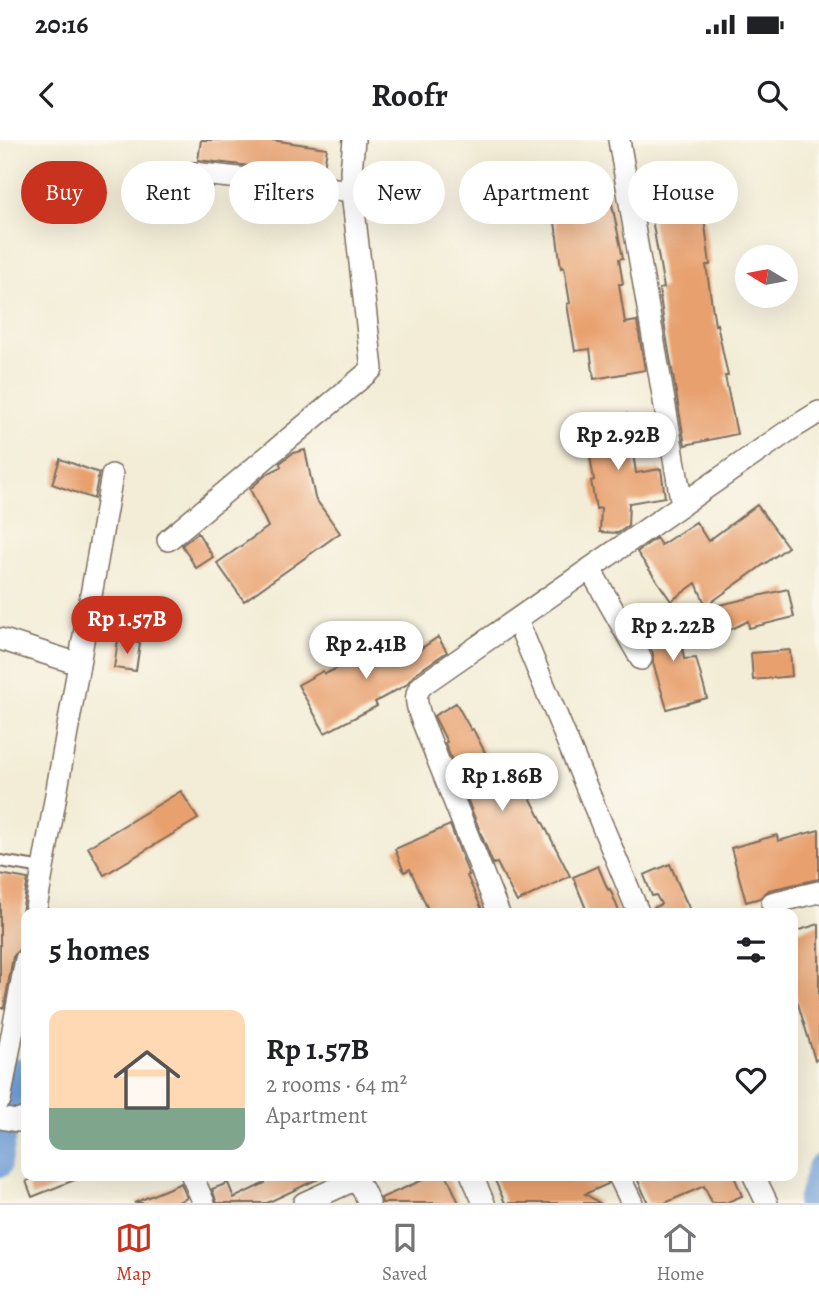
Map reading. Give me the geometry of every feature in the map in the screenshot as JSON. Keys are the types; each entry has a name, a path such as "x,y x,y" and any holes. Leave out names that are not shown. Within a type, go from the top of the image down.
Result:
{"street":[{"path":"215,175 353,191 351,171 354,140"},
{"path":"619,140 682,505"},
{"path":"168,540 371,372 373,366 357,224"},
{"path":"497,908 420,715 416,697 418,690 788,430 819,412"},
{"path":"36,908 112,475"},
{"path":"590,569 641,659"},
{"path":"517,620 637,908"},
{"path":"0,639 79,664"},
{"path":"772,903 819,891"},
{"path":"0,1100 21,986"},
{"path":"0,1118 21,1120"},
{"path":"194,1181 204,1203"},
{"path":"304,1203 347,1181"},
{"path":"356,1181 369,1203"},
{"path":"474,1181 484,1203"},
{"path":"621,1181 632,1203"},
{"path":"756,1181 767,1203"}],"lane":[{"path":"0,861 43,869"}],"building":[{"path":"201,140 272,140 327,148 325,161 229,161 229,163 198,160"},
{"path":"614,214 623,258 619,259 623,284 619,284 625,323 637,321 645,370 594,379 590,349 575,351 564,267 561,268 555,224 614,224"},
{"path":"653,224 705,224 710,265 706,265 715,325 717,324 728,376 725,376 737,434 685,445 659,289 664,288"},
{"path":"627,414 636,473 661,469 665,497 629,503 628,526 618,533 600,532 601,508 596,509 584,421"},
{"path":"305,450 315,498 340,533 244,601 217,563 268,527 250,489 267,474 281,467 280,463 293,453"},
{"path":"60,459 99,473 94,499 52,484"},
{"path":"757,505 788,547 706,606 696,583 671,601 637,552 656,538 661,545 696,522 708,541"},
{"path":"198,533 213,557 196,568 182,545"},
{"path":"788,589 794,617 749,628 748,621 719,635 707,608"},
{"path":"665,610 686,642 682,643 684,659 696,658 707,698 667,709 653,663 653,653 638,628"},
{"path":"410,634 419,650 438,637 447,652 416,673 406,685 375,702 377,706 325,733 298,685 323,671 325,674 384,646 385,648"},
{"path":"118,640 140,643 136,671 114,668"},
{"path":"790,650 792,676 753,680 751,653"},
{"path":"456,703 495,772 508,766 521,794 527,791 570,876 517,902 497,863 493,864 445,743 447,742 434,716"},
{"path":"181,791 198,819 104,875 88,847"},
{"path":"450,825 481,908 427,908 410,869 404,872 395,849"},
{"path":"819,830 819,879 769,890 760,898 746,902 731,848 777,835 778,841"},
{"path":"670,864 689,908 653,908 661,904 656,895 652,896 644,875"},
{"path":"598,866 618,908 586,908 573,877"},
{"path":"0,874 28,879 21,908 20,948 13,957 4,1008 0,1008"},
{"path":"819,924 819,1059 815,1060 798,1004 798,930"},
{"path":"26,1181 72,1181 32,1197"},
{"path":"264,1181 313,1181 267,1203 217,1203 212,1189 228,1183 234,1198 265,1183"},
{"path":"420,1181 449,1181 459,1203 382,1203 381,1198"},
{"path":"495,1181 607,1181 608,1184 585,1194 600,1203 505,1203"},
{"path":"638,1181 736,1181 742,1196 725,1203 712,1203 704,1186 665,1203 648,1203"},
{"path":"181,1183 187,1198 176,1203 134,1203"}],"waterway":[{"path":"0,1166 16,1069"},
{"path":"808,1203 819,1166"}]}
